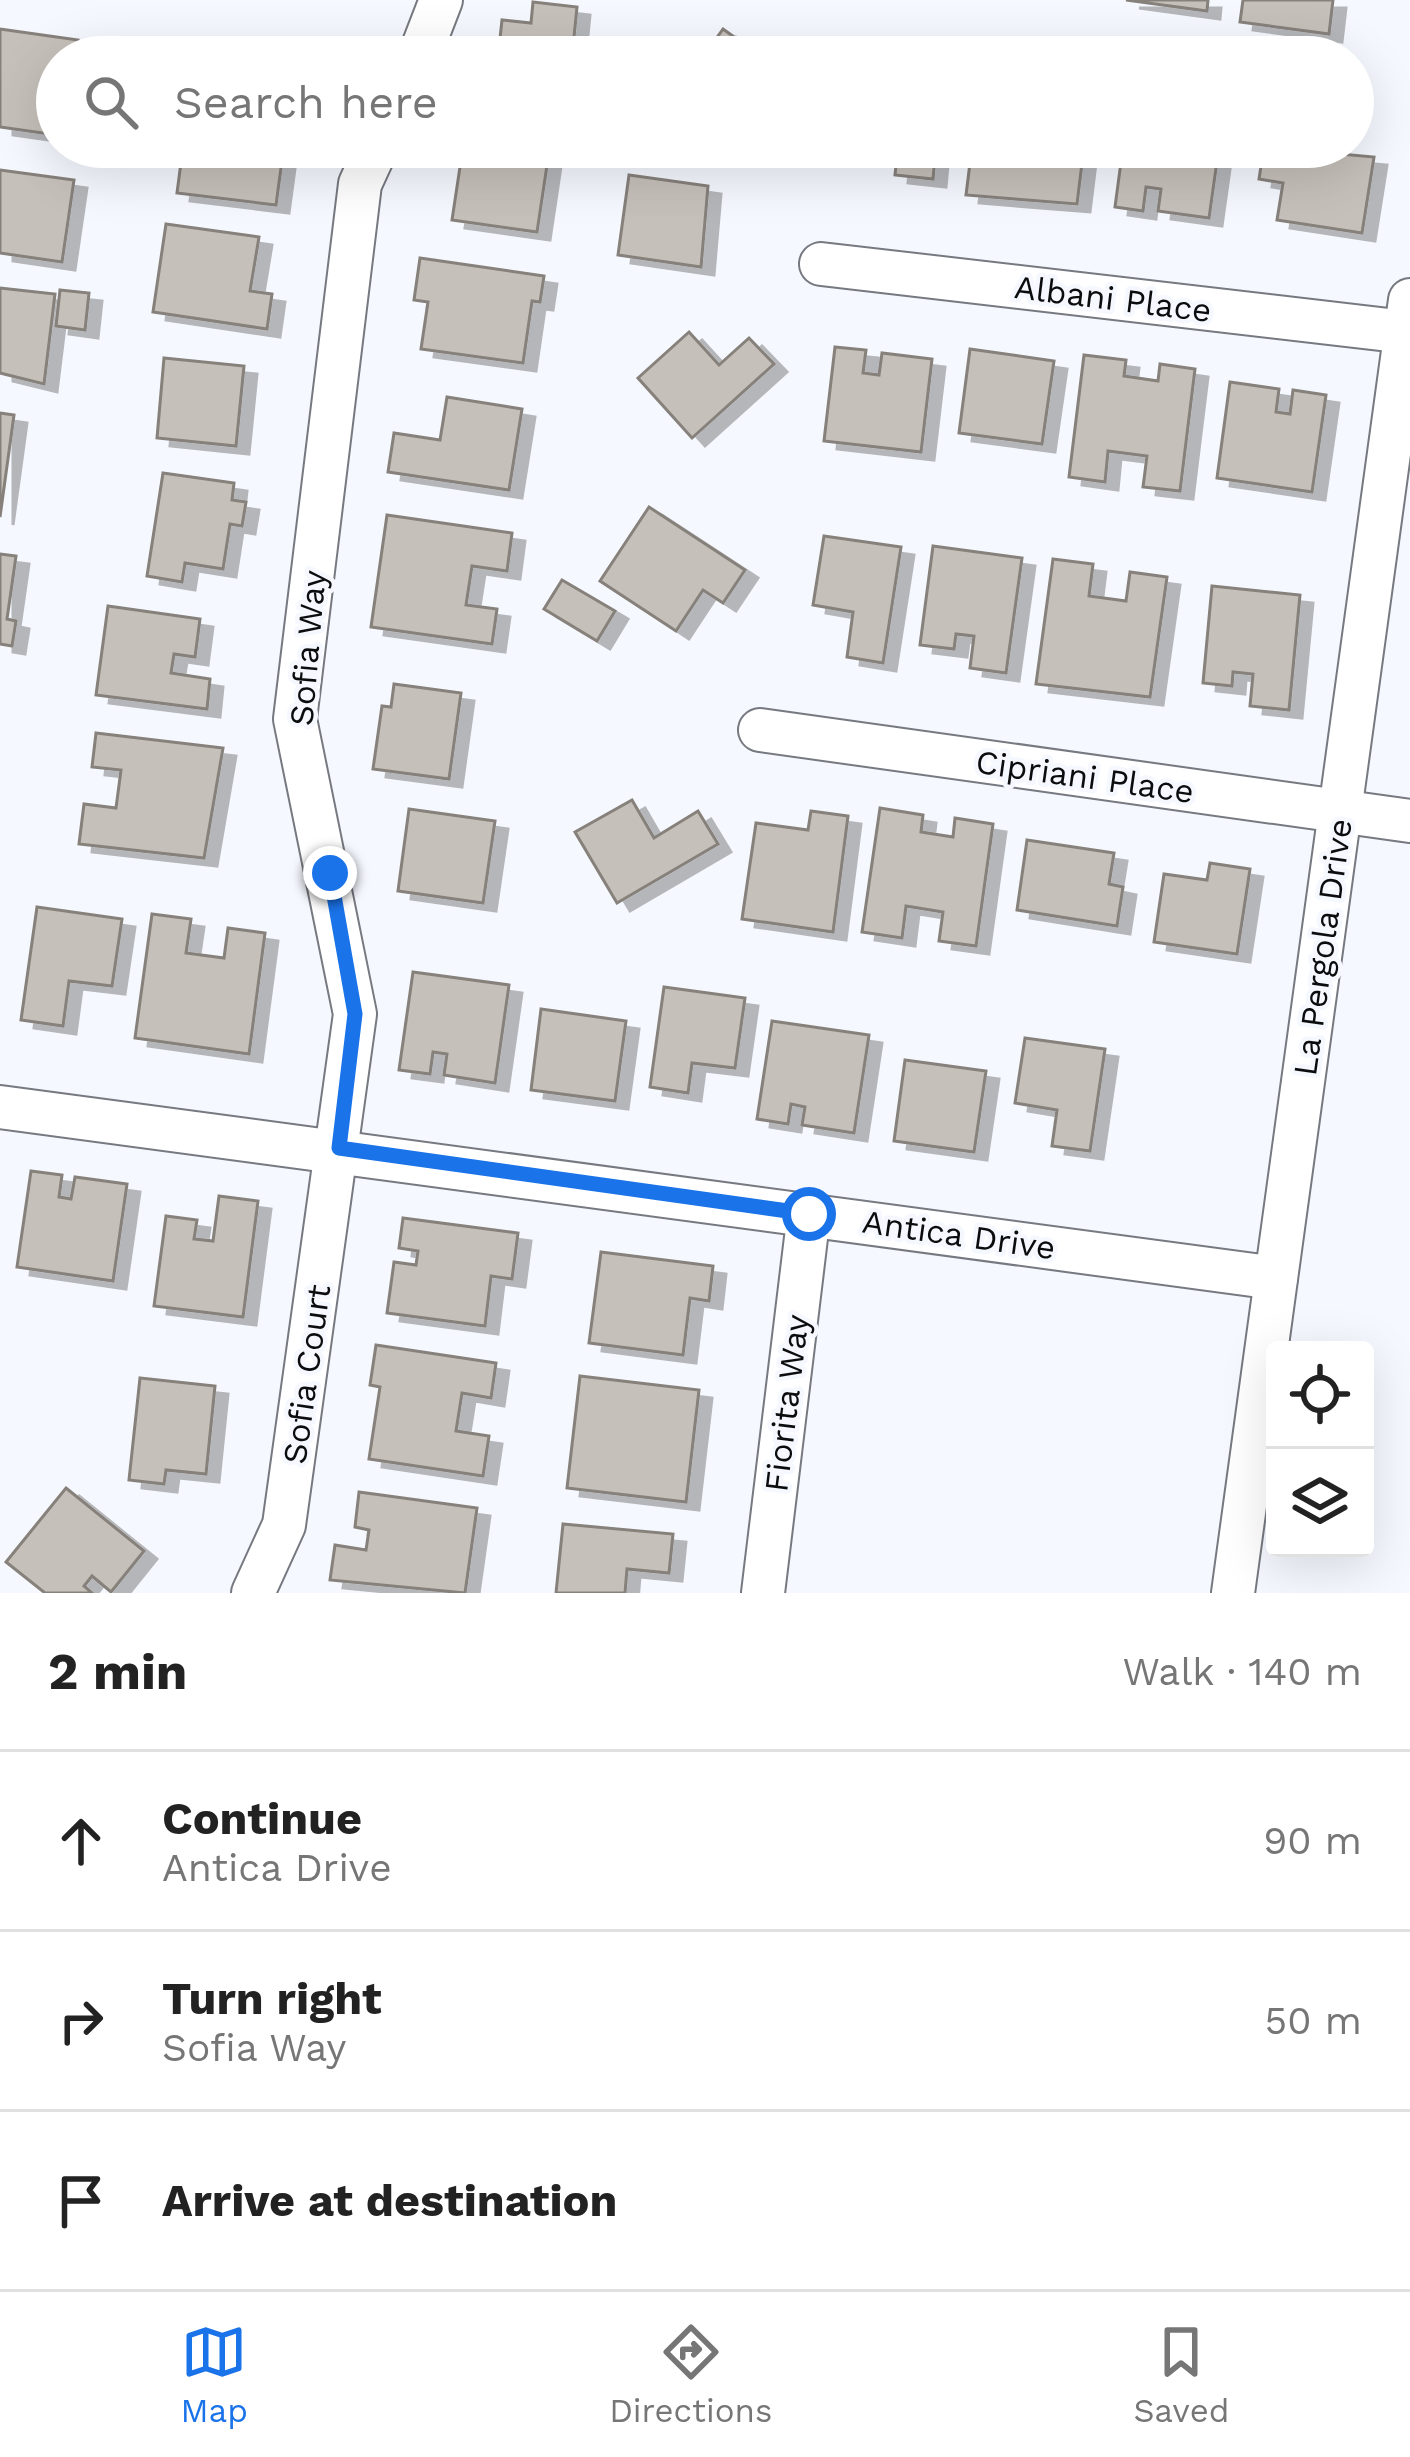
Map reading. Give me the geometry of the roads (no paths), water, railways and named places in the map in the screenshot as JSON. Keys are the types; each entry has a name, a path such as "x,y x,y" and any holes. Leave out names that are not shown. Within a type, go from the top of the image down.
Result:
{"street":[{"path":"427,36 441,0"},
{"name":"Sofia Way","path":"339,1148 355,1014 295,719 360,184 367,168"},
{"name":"Albani Place","path":"821,264 1408,316"},
{"name":"La Pergola Drive","path":"1233,1593 1408,316"},
{"name":"Cipriani Place","path":"760,730 1410,821"},
{"name":"Antica Drive","path":"0,1107 339,1148 1276,1278"},
{"name":"Sofia Court","path":"253,1593 284,1525 339,1148"},
{"name":"Fiorita Way","path":"763,1593 809,1214"}]}
